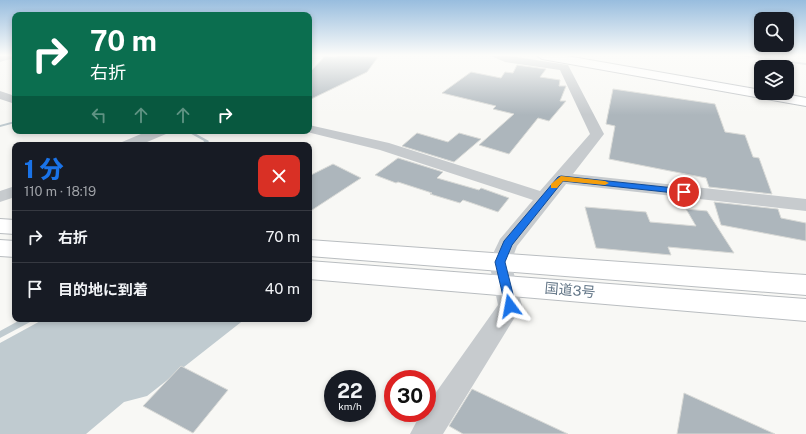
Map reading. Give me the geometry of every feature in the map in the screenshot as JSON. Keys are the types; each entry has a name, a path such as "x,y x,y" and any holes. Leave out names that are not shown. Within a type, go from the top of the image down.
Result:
{"main road":[{"path":"656,75 806,102"},
{"path":"0,226 12,227"},
{"path":"0,248 12,249"},
{"name":"国道3号","path":"312,248 806,310"},
{"name":"国道3号","path":"312,270 503,273 806,285"}],"street":[{"path":"425,434 510,306 503,273 507,244 543,198 597,134 568,75"},
{"path":"0,95 12,99"},
{"path":"312,130 384,146 543,198"},
{"path":"134,142 154,134"},
{"path":"561,178 806,205"},
{"path":"0,197 12,192"}],"shaded area":[{"path":"38,322 241,322 147,396 124,402 86,434 0,434 0,343"}],"building":[{"path":"312,75 360,75 312,99"},
{"path":"467,75 487,75 501,78 503,75 541,75 540,77 560,80 559,86 566,86 560,101 566,101 549,121 538,118 509,154 479,145 514,114 493,109 496,106 442,93"},
{"path":"613,89 715,104 725,132 745,135 753,157 759,158 772,194 709,187 706,178 609,159 615,126 606,124"},
{"path":"417,133 448,142 459,133 481,139 454,162 402,146"},
{"path":"398,158 443,172 437,178 479,190 481,188 509,198 498,212 463,200 460,203 430,194 432,193 398,182 396,183 375,175"},
{"path":"333,164 361,178 312,210 312,174"},
{"path":"714,202 778,209 781,218 806,223 806,241 721,225"},
{"path":"585,207 646,212 650,222 696,226 686,209 707,211 734,253 668,247 671,255 596,248"},
{"path":"181,366 228,390 193,433 143,406"},
{"path":"472,389 568,434 463,434 449,426"},
{"path":"684,393 775,434 677,434"}],"waterway":[{"path":"0,126 12,123"},
{"path":"194,134 207,141 206,142"},
{"path":"0,335 24,322"}],"slow traffic":[{"path":"554,186 561,178 605,183"}],"route":[{"path":"510,306 500,262 507,244 543,198 561,178 684,192"}]}
